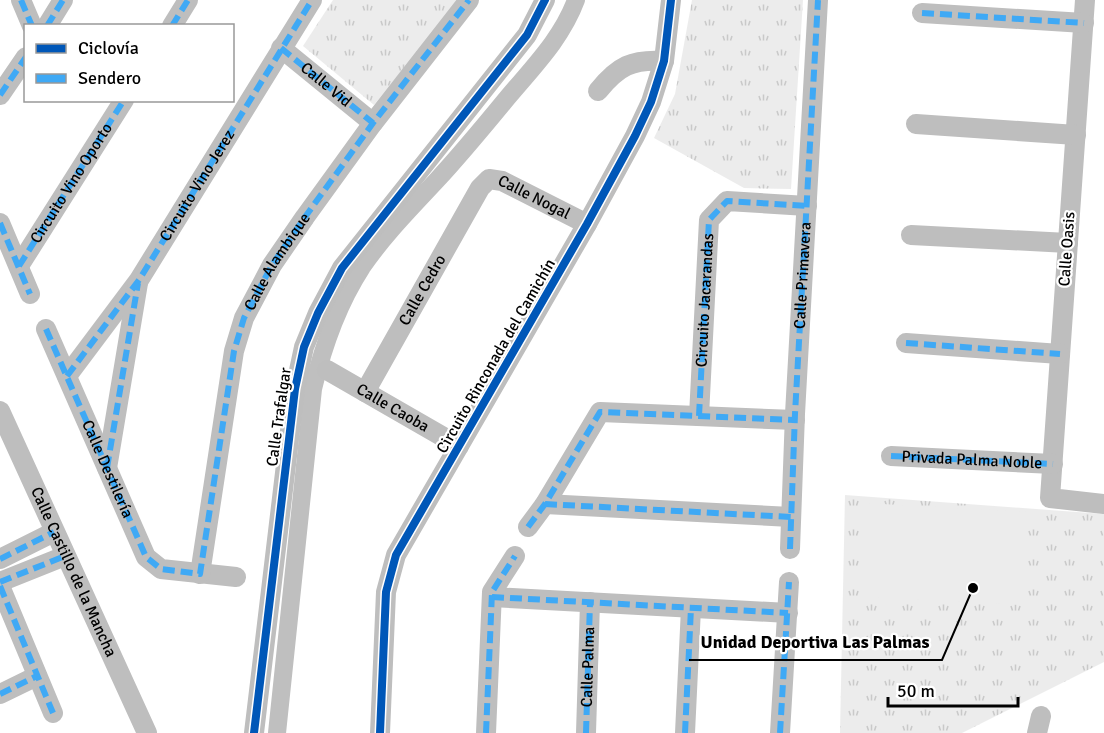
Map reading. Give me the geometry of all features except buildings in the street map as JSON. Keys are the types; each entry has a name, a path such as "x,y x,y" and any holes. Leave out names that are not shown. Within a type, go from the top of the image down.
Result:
{"street":[{"path":"21,0 31,24"},
{"path":"47,24 63,0"},
{"path":"173,24 188,0"},
{"name":"Circuito Vino Jerez","path":"67,376 139,280 312,0"},
{"name":"Calle Alambique","path":"200,574 234,351 244,318 272,265 305,217 373,123 469,0"},
{"name":"Calle Trafalgar","path":"254,733 295,389 304,347 318,313 342,268 526,35 545,0"},
{"name":"Circuito Rinconada del Camichín","path":"380,733 386,592 396,555 588,224 651,102 664,61 671,0"},
{"name":"Calle Primavera","path":"790,549 818,0"},
{"name":"Calle Oasis","path":"1085,0 1050,498 1104,504"},
{"path":"922,13 1084,23"},
{"name":"Calle Vid","path":"281,48 373,123"},
{"path":"0,95 24,60"},
{"path":"598,91 611,74 629,63 649,60 664,61"},
{"name":"Circuito Vino Oporto","path":"19,266 123,102"},
{"path":"916,124 1076,135"},
{"name":"Calle Nogal","path":"480,188 489,179 502,181 588,224"},
{"name":"Calle Cedro","path":"365,392 480,188"},
{"name":"Circuito Jacarandas","path":"699,416 709,220 728,201 807,206"},
{"path":"0,223 30,294"},
{"path":"910,235 1068,243"},
{"name":"Circuito Vino Jerez","path":"107,468 139,280"},
{"name":"Calle Destilería","path":"46,329 146,557 161,569 236,577"},
{"path":"906,343 1060,354"},
{"name":"Calle Caoba","path":"327,370 459,446"},
{"name":"Calle Castillo de la Mancha","path":"0,411 147,733"},
{"path":"528,527 545,504 600,412 795,420"},
{"name":"Privada Palma Noble","path":"891,456 1053,464"},
{"path":"545,504 791,517"},
{"path":"0,559 54,532"},
{"path":"486,733 492,592 515,555"},
{"path":"53,714 0,584 65,556"},
{"path":"780,733 789,582"},
{"path":"492,597 788,613"},
{"name":"Calle Palma","path":"586,733 590,602"},
{"path":"685,733 691,608"},
{"path":"0,694 37,676"}],"green space":[{"path":"333,0 459,0 374,105 303,46"},
{"path":"692,0 803,0 791,189 744,188 654,138 675,94"},
{"path":"845,495 1104,514 1104,662 962,733 840,733"},
{"path":"864,503 1029,512 1024,605 859,597"}],"waterway":[{"path":"277,733 313,389 332,326 353,281 370,255 537,63 563,27 576,0"}],"marked path":[{"path":"21,0 31,24"},
{"path":"48,24 63,0"},
{"path":"173,24 188,0"},
{"path":"67,376 139,280 312,0"},
{"path":"46,329 146,557 161,569 200,574 234,351 244,318 272,265 305,217 373,123 469,0"},
{"path":"790,549 795,414 818,0"},
{"path":"922,13 1084,23"},
{"path":"281,48 373,123"},
{"path":"0,95 24,60"},
{"path":"19,266 123,102"},
{"path":"699,416 709,220 727,201 807,206"},
{"path":"0,223 30,294"},
{"path":"107,468 138,283"},
{"path":"906,343 1060,354"},
{"path":"528,527 545,504 600,412 795,420"},
{"path":"891,456 1053,464"},
{"path":"545,504 791,517"},
{"path":"0,559 54,532"},
{"path":"0,582 65,556"},
{"path":"486,733 492,592 515,556"},
{"path":"780,733 789,582"},
{"path":"0,586 53,713"},
{"path":"492,597 788,613"},
{"path":"586,733 590,602"},
{"path":"685,733 691,608"},
{"path":"0,694 37,676"}],"cycle path":[{"path":"254,733 295,389 304,347 318,313 342,268 527,35 545,0"},
{"path":"380,733 386,592 396,555 587,224 635,136 651,102 664,61 671,0"}],"place":[{"name":"Unidad Deportiva Las Palmas","path":"973,588"}]}
